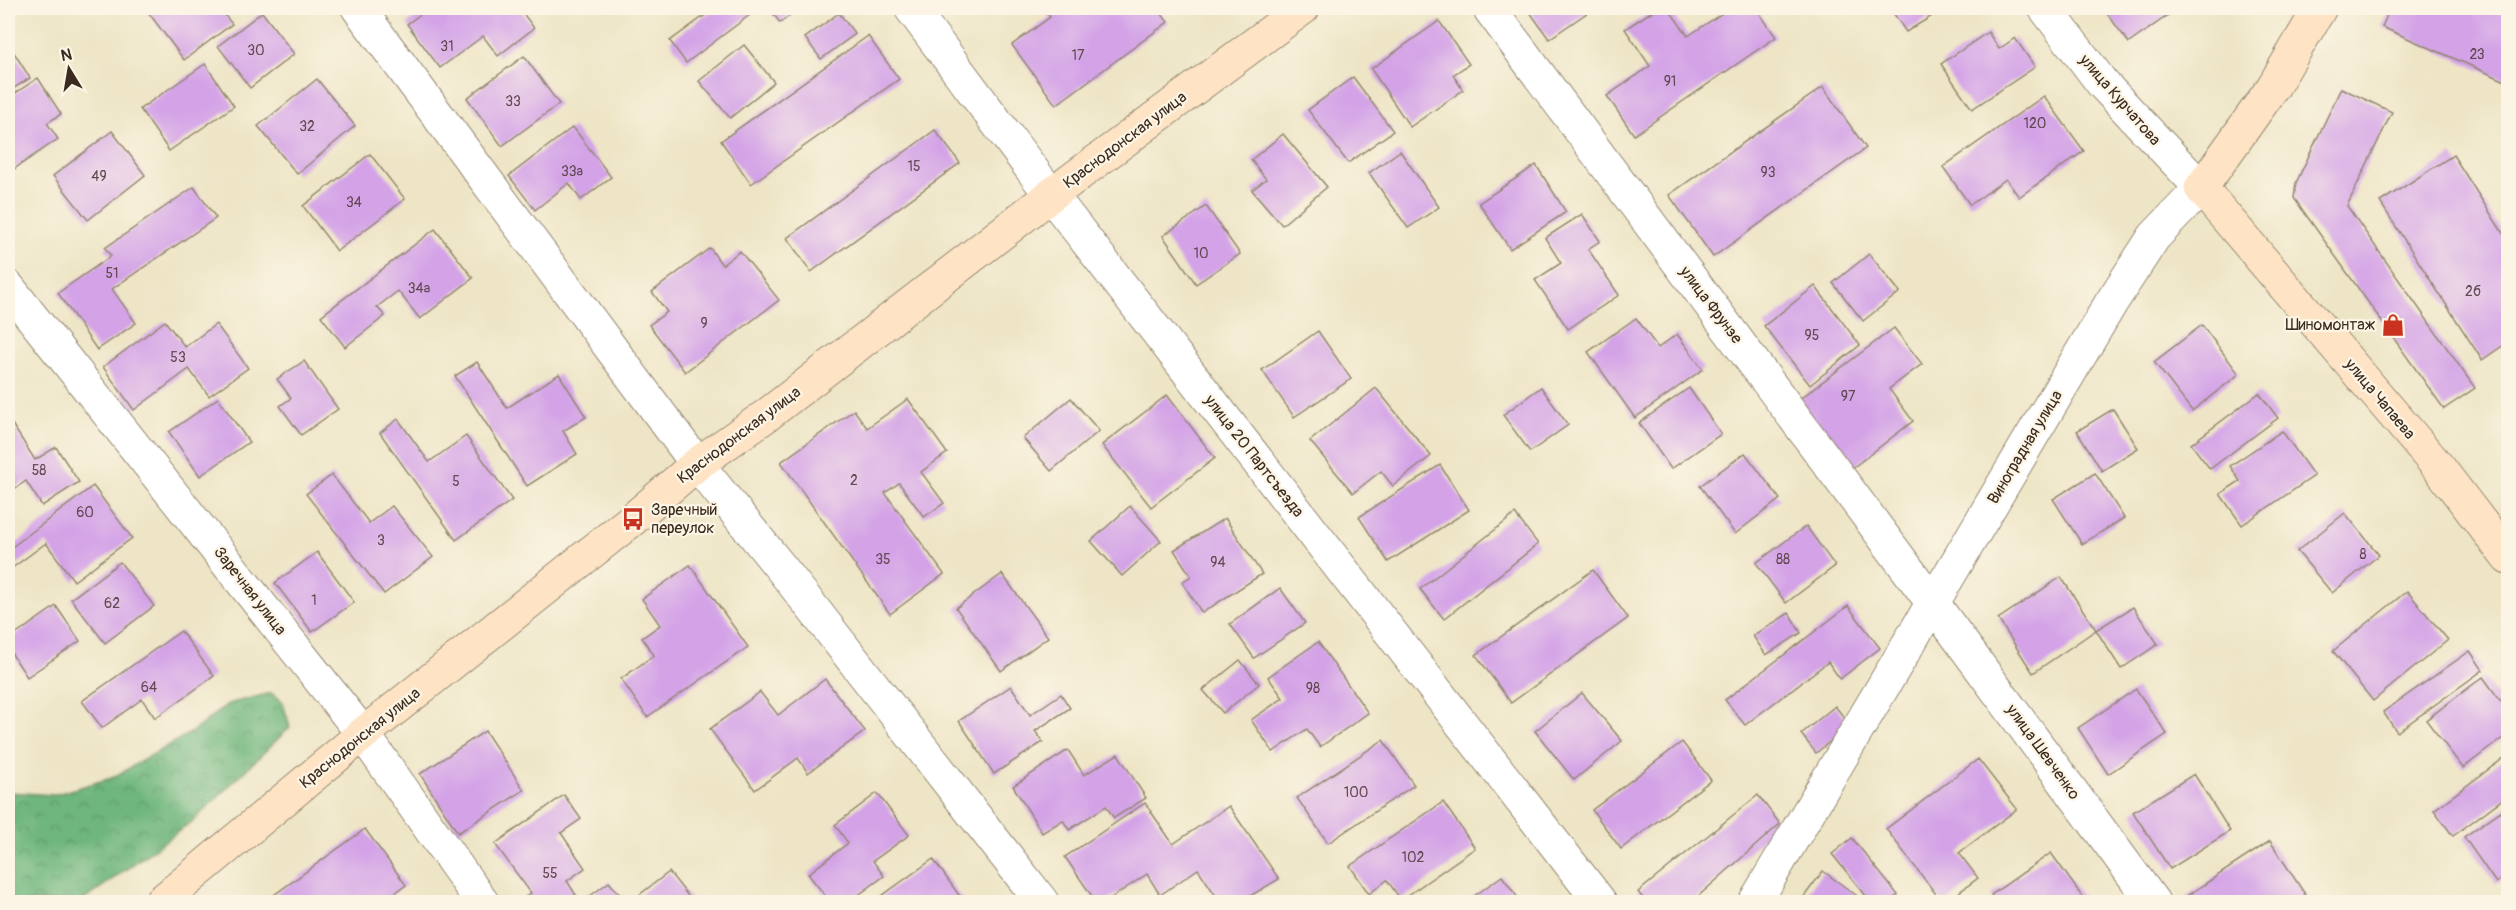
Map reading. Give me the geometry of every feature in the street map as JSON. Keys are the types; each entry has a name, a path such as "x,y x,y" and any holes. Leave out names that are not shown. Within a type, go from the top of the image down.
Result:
{"street":[{"path":"358,8 697,464 786,574 1042,903"},
{"name":"улица 20 Партсъезда","path":"910,8 1051,195 1600,903"},
{"name":"Краснодонская улица","path":"161,903 363,734 633,519 697,464 767,415 1051,195 1303,8"},
{"name":"улица Фрунзе","path":"1489,8 1932,602"},
{"name":"улица Курчатова","path":"2045,8 2102,83 2201,188"},
{"name":"Виноградная улица","path":"1755,903 2111,303 2154,237 2201,188 2273,87 2320,8"},
{"name":"улица Чапаева","path":"2201,188 2440,469 2508,558"},
{"name":"Заречная улица","path":"8,287 363,734 482,903"},
{"name":"улица Шевченко","path":"1932,602 2153,903"}],"green space":[{"path":"271,693 283,703 290,727 194,820 81,902 8,902 8,792 53,795 112,778 192,732 228,704"}],"building":[{"path":"145,8 219,8 232,24 184,60"},
{"path":"429,8 519,8 534,28 498,56 483,36 440,68 407,24"},
{"path":"715,8 759,8 686,63 670,41"},
{"path":"769,8 800,8 780,23"},
{"path":"1043,8 1157,8 1168,22 1056,105 1012,45 1050,17"},
{"path":"1527,8 1594,8 1549,39"},
{"path":"1657,8 1668,8 1688,36 1730,8 1756,8 1776,37 1634,135 1607,96 1650,66 1625,29"},
{"path":"1890,8 1945,8 1906,32"},
{"path":"2103,8 2178,8 2129,43"},
{"path":"2390,8 2508,8 2508,82 2382,27"},
{"path":"262,12 294,54 250,88 218,46"},
{"path":"839,13 855,34 821,59 805,38"},
{"path":"1439,21 1469,64 1453,75 1463,90 1410,127 1371,69"},
{"path":"1988,32 1999,49 2015,38 2035,67 1972,109 1941,64"},
{"path":"868,36 899,79 751,184 721,141"},
{"path":"8,43 30,78 8,92"},
{"path":"744,45 774,82 730,118 699,81"},
{"path":"524,56 559,104 502,146 467,98"},
{"path":"205,64 234,106 169,151 140,109"},
{"path":"1353,77 1393,131 1348,163 1308,110"},
{"path":"38,78 61,114 47,123 58,139 8,173 8,98"},
{"path":"317,79 355,126 297,174 258,126"},
{"path":"1823,87 1866,148 1713,257 1669,195"},
{"path":"2341,88 2392,112 2347,206 2475,388 2444,409 2294,198 2296,183"},
{"path":"2044,96 2084,151 2019,197 2006,179 1970,205 1943,167"},
{"path":"573,127 611,177 581,200 569,183 535,210 509,176"},
{"path":"935,130 960,163 811,272 787,238"},
{"path":"112,131 145,175 88,220 53,176"},
{"path":"1283,134 1327,187 1282,225 1252,190 1266,179 1251,160"},
{"path":"1400,151 1439,207 1408,228 1369,173"},
{"path":"370,154 405,199 337,251 303,206"},
{"path":"2453,155 2508,241 2508,342 2482,360 2380,202"},
{"path":"1536,165 1566,212 1510,249 1479,203"},
{"path":"194,187 216,218 112,289 136,323 97,350 58,293 111,256 105,248"},
{"path":"1206,206 1240,254 1196,284 1163,236"},
{"path":"1582,214 1600,241 1588,249 1619,295 1568,329 1535,280 1561,263 1545,238"},
{"path":"435,229 473,278 420,319 398,291 377,307 385,316 345,347 321,316"},
{"path":"710,248 722,265 740,251 779,300 685,372 649,325 667,312 652,292"},
{"path":"1869,254 1900,292 1863,321 1833,283"},
{"path":"1815,286 1860,345 1810,385 1764,326"},
{"path":"1636,318 1658,348 1677,334 1703,369 1635,418 1588,352"},
{"path":"165,321 185,347 216,324 248,368 209,396 189,369 134,410 103,367"},
{"path":"2202,325 2239,374 2192,411 2154,362"},
{"path":"1894,328 1922,364 1889,389 1913,421 1846,473 1793,404"},
{"path":"1318,331 1351,379 1294,417 1262,370"},
{"path":"304,361 338,409 301,435 280,406 291,398 277,379"},
{"path":"477,362 507,408 559,374 586,417 563,431 577,454 527,486 455,376"},
{"path":"1541,387 1568,425 1530,452 1503,415"},
{"path":"1376,388 1431,456 1393,486 1381,471 1353,493 1310,441"},
{"path":"1689,388 1721,434 1671,469 1639,423"},
{"path":"2259,393 2278,418 2210,469 2191,444"},
{"path":"1167,395 1215,458 1151,507 1102,445"},
{"path":"218,398 249,442 200,476 169,432"},
{"path":"1071,398 1099,431 1051,471 1023,438"},
{"path":"908,399 947,453 921,472 944,503 924,517 899,483 885,493 944,574 890,614 781,462 854,410 867,428"},
{"path":"2113,409 2138,448 2102,471 2077,431"},
{"path":"398,419 429,462 466,436 512,500 456,540 380,433"},
{"path":"10,421 35,460 56,447 79,482 42,506 26,481 8,493 8,422"},
{"path":"2282,431 2314,476 2242,525 2220,494 2240,481 2230,466"},
{"path":"1745,453 1780,499 1735,534 1700,486"},
{"path":"1440,465 1469,510 1388,562 1359,517"},
{"path":"2095,473 2124,518 2082,544 2053,499"},
{"path":"332,475 369,523 392,506 433,557 384,594 306,494"},
{"path":"93,486 132,538 74,581 46,543 8,571 8,550"},
{"path":"1130,506 1161,541 1122,576 1091,541"},
{"path":"2345,513 2379,555 2332,593 2297,551"},
{"path":"1515,514 1538,544 1444,619 1420,589"},
{"path":"1225,518 1262,574 1202,613 1182,582 1191,576 1174,550"},
{"path":"1806,526 1835,566 1786,603 1756,563"},
{"path":"317,552 354,602 312,632 275,583"},
{"path":"120,562 154,606 105,643 71,599"},
{"path":"690,565 748,647 647,717 621,679 654,655 642,638 660,625 642,599"},
{"path":"1593,570 1628,618 1511,703 1476,655"},
{"path":"1002,574 1048,637 1001,671 956,608"},
{"path":"2061,577 2096,630 2033,673 1998,619"},
{"path":"1280,588 1305,623 1254,658 1230,624"},
{"path":"2407,591 2448,640 2373,701 2333,651"},
{"path":"56,606 80,641 27,677 8,648 8,640"},
{"path":"1848,606 1880,648 1840,679 1828,662 1745,725 1725,700"},
{"path":"2133,607 2158,644 2121,669 2096,630"},
{"path":"1789,613 1801,633 1766,655 1753,636"},
{"path":"181,631 214,676 155,718 142,699 102,728 82,701"},
{"path":"1318,642 1368,713 1320,747 1307,729 1273,752 1251,720 1283,698 1268,677"},
{"path":"2470,651 2483,670 2397,732 2383,712"},
{"path":"1240,660 1259,684 1223,713 1203,690"},
{"path":"2483,677 2508,711 2508,734 2463,768 2426,720"},
{"path":"825,679 865,731 808,773 798,758 755,790 710,729 760,692 778,715"},
{"path":"1011,686 1030,715 1061,694 1070,708 1035,731 1043,742 994,774 959,721"},
{"path":"2136,689 2167,734 2108,774 2078,728"},
{"path":"1582,693 1622,741 1574,780 1535,731"},
{"path":"1835,706 1850,725 1816,753 1801,734"},
{"path":"485,731 524,790 458,833 420,774"},
{"path":"1383,740 1414,785 1328,843 1297,798"},
{"path":"1682,742 1711,780 1621,849 1592,810"},
{"path":"1068,750 1084,775 1118,754 1146,798 1114,818 1106,806 1069,830 1063,820 1042,833 1013,786"},
{"path":"2508,755 2508,795 2453,836 2434,810"},
{"path":"1978,759 2017,809 1959,853 1978,878 1946,902 1942,902 1886,829"},
{"path":"2194,774 2230,831 2170,869 2133,812"},
{"path":"877,793 909,835 873,861 884,876 849,902 830,902 808,874 848,843 835,825"},
{"path":"564,795 581,819 561,833 585,868 567,881 576,895 565,902 518,902 531,893 495,844"},
{"path":"1758,795 1780,824 1695,899 1698,902 1646,902 1638,892"},
{"path":"1443,802 1475,848 1401,900 1387,880 1369,894 1350,866"},
{"path":"1145,803 1173,844 1229,806 1279,879 1240,902 1220,902 1198,869 1160,895 1147,874 1105,902 1096,902 1065,857"},
{"path":"2508,806 2508,874 2496,883 2464,837"},
{"path":"365,829 406,885 382,902 280,902 274,895"},
{"path":"1852,838 1898,895 1888,902 1871,902 1832,854"},
{"path":"2270,841 2310,902 2189,902 2185,897"},
{"path":"2051,853 2084,899 2079,902 1996,902 1991,895"},
{"path":"933,859 964,902 882,902 879,898"},
{"path":"1823,871 1860,898 1856,902 1800,902"},
{"path":"669,872 693,902 630,902"},
{"path":"1502,876 1521,902 1466,902"},
{"path":"609,882 626,902 582,902"}],"place":[{"name":"Шиномонтаж","path":"2393,325"},
{"name":"Заречный переулок","path":"633,519"}]}
